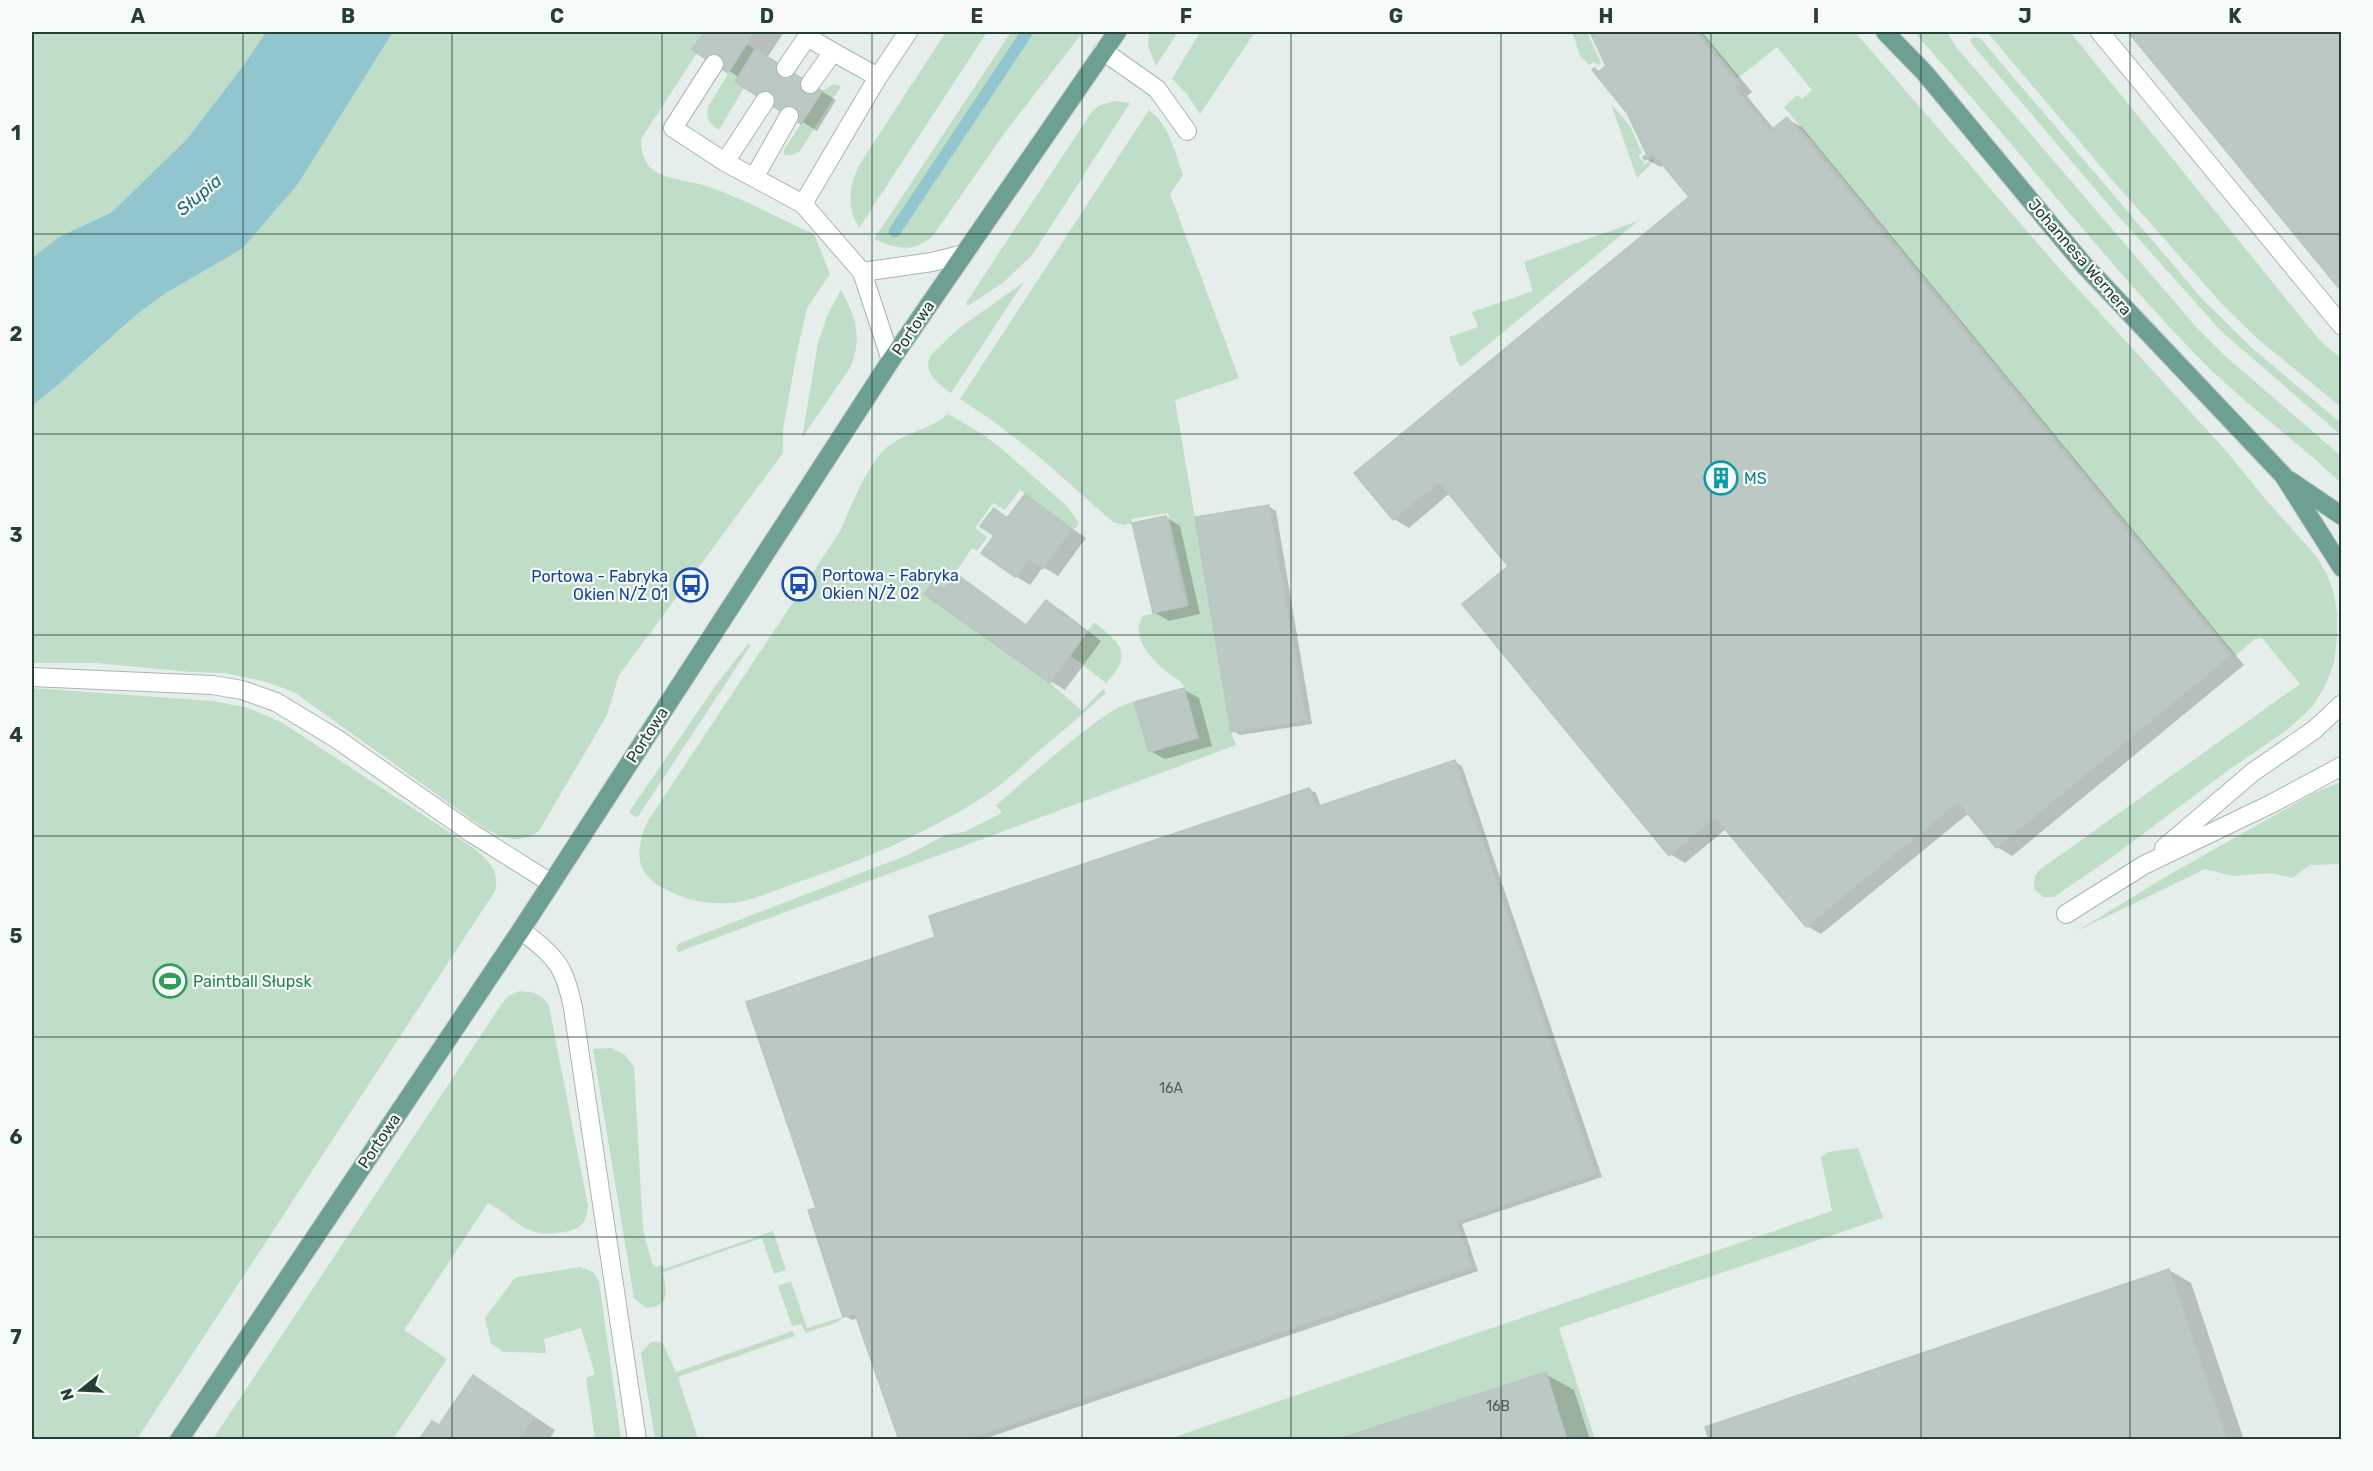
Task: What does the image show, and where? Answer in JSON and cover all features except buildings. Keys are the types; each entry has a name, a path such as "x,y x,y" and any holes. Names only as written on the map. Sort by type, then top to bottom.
{"main road":[{"name":"Portowa","path":"179,1440 521,930 891,360 1117,32"},
{"name":"Johannesa Wernera","path":"1885,32 1924,72 2085,266 2283,476 2342,568"},
{"name":"Johannesa Wernera","path":"2283,476 2342,516"}],"street":[{"path":"803,204 878,77 908,32"},
{"path":"2100,32 2342,326"},
{"path":"786,68 807,37 878,77"},
{"path":"1103,51 1157,89 1187,131"},
{"path":"810,84 833,52"},
{"path":"714,64 673,128 725,162 755,176 803,204 862,272 891,360"},
{"path":"725,162 765,101"},
{"path":"755,176 789,116"},
{"path":"862,272 932,262 964,254"},
{"path":"32,677 212,685 242,690 276,702 337,740 473,834 550,883"},
{"path":"2144,865 2253,772 2314,730 2342,704"},
{"path":"2066,914 2144,865 2271,804 2342,766"},
{"path":"521,930 551,954 559,964 570,992 637,1440"}],"green space":[{"path":"32,32 266,32 187,139 112,212 59,237 32,258"},
{"path":"393,32 704,32 692,50 697,53 641,139 646,163 665,176 722,192 814,234 830,274 807,308 783,429 783,453 619,675 607,715 539,831 526,838 505,838 485,829 294,692 263,681 224,673 97,663 32,663 32,406 137,314 166,293 242,249 298,184"},
{"path":"946,32 987,32 859,228 851,203 852,187 857,170"},
{"path":"1011,32 1083,32 1006,131 932,237 917,245 904,248 874,239"},
{"path":"1149,32 1178,32 1156,66 1148,46"},
{"path":"1200,32 1255,32 1200,114 1187,94 1172,79"},
{"path":"1572,32 1587,32 1601,63 1598,65 1594,62 1589,65 1580,55"},
{"path":"1700,32 1855,32 2058,267 2228,453 2316,556 2327,574 2334,594 2337,613 2337,640 2334,663 2324,688 2312,707 2287,730 2054,897 2043,897 2034,889 2035,876 2038,871 2300,684 2262,638 2255,639 2235,656 1784,107 1797,95 1802,99 1812,90 1777,47 1738,78"},
{"path":"1914,32 1947,32 1957,48 2197,328 2224,355 2341,456 2341,483 2230,388 2158,315"},
{"path":"1987,32 2070,32 2321,342 2341,358 2341,407 2259,340 2222,304 2113,181"},
{"path":"1973,37 1980,38 2204,301 2252,348 2341,423 2341,435 2221,331 2112,209 1972,44 1970,40"},
{"path":"746,44 755,49 735,82 744,88 719,130 709,120 708,107"},
{"path":"834,84 841,86 800,151 792,155 784,155 784,150 822,91"},
{"path":"1115,101 1130,103 1033,254 1004,282 968,306 966,303 1091,113 1098,106"},
{"path":"1611,104 1630,126 1642,153 1638,156 1645,164 1652,158 1654,161 1637,178"},
{"path":"1149,110 1162,123 1174,148 1183,175 1170,194 1239,378 1175,400 1231,732 1236,745 678,952 676,948 680,943 910,854 945,835 964,832 1002,813 996,805 1086,730 1122,706 1134,702 1149,751 1198,738 1183,685 1149,654 1140,639 1139,632 1139,624 1143,616 1189,605 1168,513 1131,519 1132,523 1123,525 1113,522 1037,455 960,399"},
{"path":"1638,221 1461,367 1459,365 1449,337 1478,327 1472,312 1533,291 1524,262"},
{"path":"1024,282 951,393 937,382 930,372 928,361 931,355 958,329"},
{"path":"841,290 851,309 856,328 854,357 850,368 802,438 818,343 827,316"},
{"path":"948,414 984,435 1003,450 1067,506 1079,523 1076,528 1072,529 1020,490 1005,510 993,503 975,528 987,537 977,551 972,548 944,589 934,581 925,593 1050,683 1082,711 1103,689 1106,693 988,794 941,822 892,846 744,901 701,902 659,886 645,873 641,865 641,840 647,822 841,530 861,484 875,461 890,445"},
{"path":"1094,622 1117,643 1121,650 1120,664 1106,683 1070,655"},
{"path":"748,644 751,645 637,818 629,812 716,685"},
{"path":"32,688 213,701 248,708 281,722 475,849 489,862 496,878 495,891 137,1439 32,1439"},
{"path":"2341,782 2341,864 2310,865 2292,878 2272,873 2233,876 2205,869 2077,931 2167,876 2314,793"},
{"path":"520,991 537,994 549,1006 588,1206 584,1222 578,1228 570,1231 543,1233 525,1228 488,1203 404,1330 447,1359 393,1439 213,1439 501,1005 508,996"},
{"path":"611,1048 625,1055 634,1067 643,1230 652,1263 656,1267 662,1265 664,1269 773,1231 786,1270 774,1274 762,1238 663,1272 666,1291 664,1301 654,1307 646,1308 634,1298 593,1049"},
{"path":"1858,1148 1883,1218 1559,1328 1595,1439 1567,1439 1545,1372 1334,1439 1166,1440 1832,1211 1821,1157 1828,1152"},
{"path":"580,1267 593,1272 599,1282 621,1439 595,1439 586,1378 595,1374 581,1328 544,1339 546,1353 504,1352 491,1343 485,1318 514,1279"},
{"path":"791,1281 807,1328 843,1317 838,1322 806,1333 801,1324 792,1326 778,1286"},
{"path":"793,1331 795,1336 678,1377 698,1439 655,1439 641,1353 651,1342 662,1342 676,1372"}],"water":[{"name":"Słupia","path":"266,32 393,32 298,184 242,249 166,293 137,314 32,406 32,258 59,237 112,212 187,139"}],"waterway":[{"path":"895,231 1027,32"}],"place":[{"name":"MS","path":"1721,478"},
{"name":"Portowa - Fabryka Okien N/Ż 02","path":"799,584"},
{"name":"Portowa - Fabryka Okien N/Ż 01","path":"691,585"},
{"name":"Paintball Słupsk","path":"170,981"}]}
